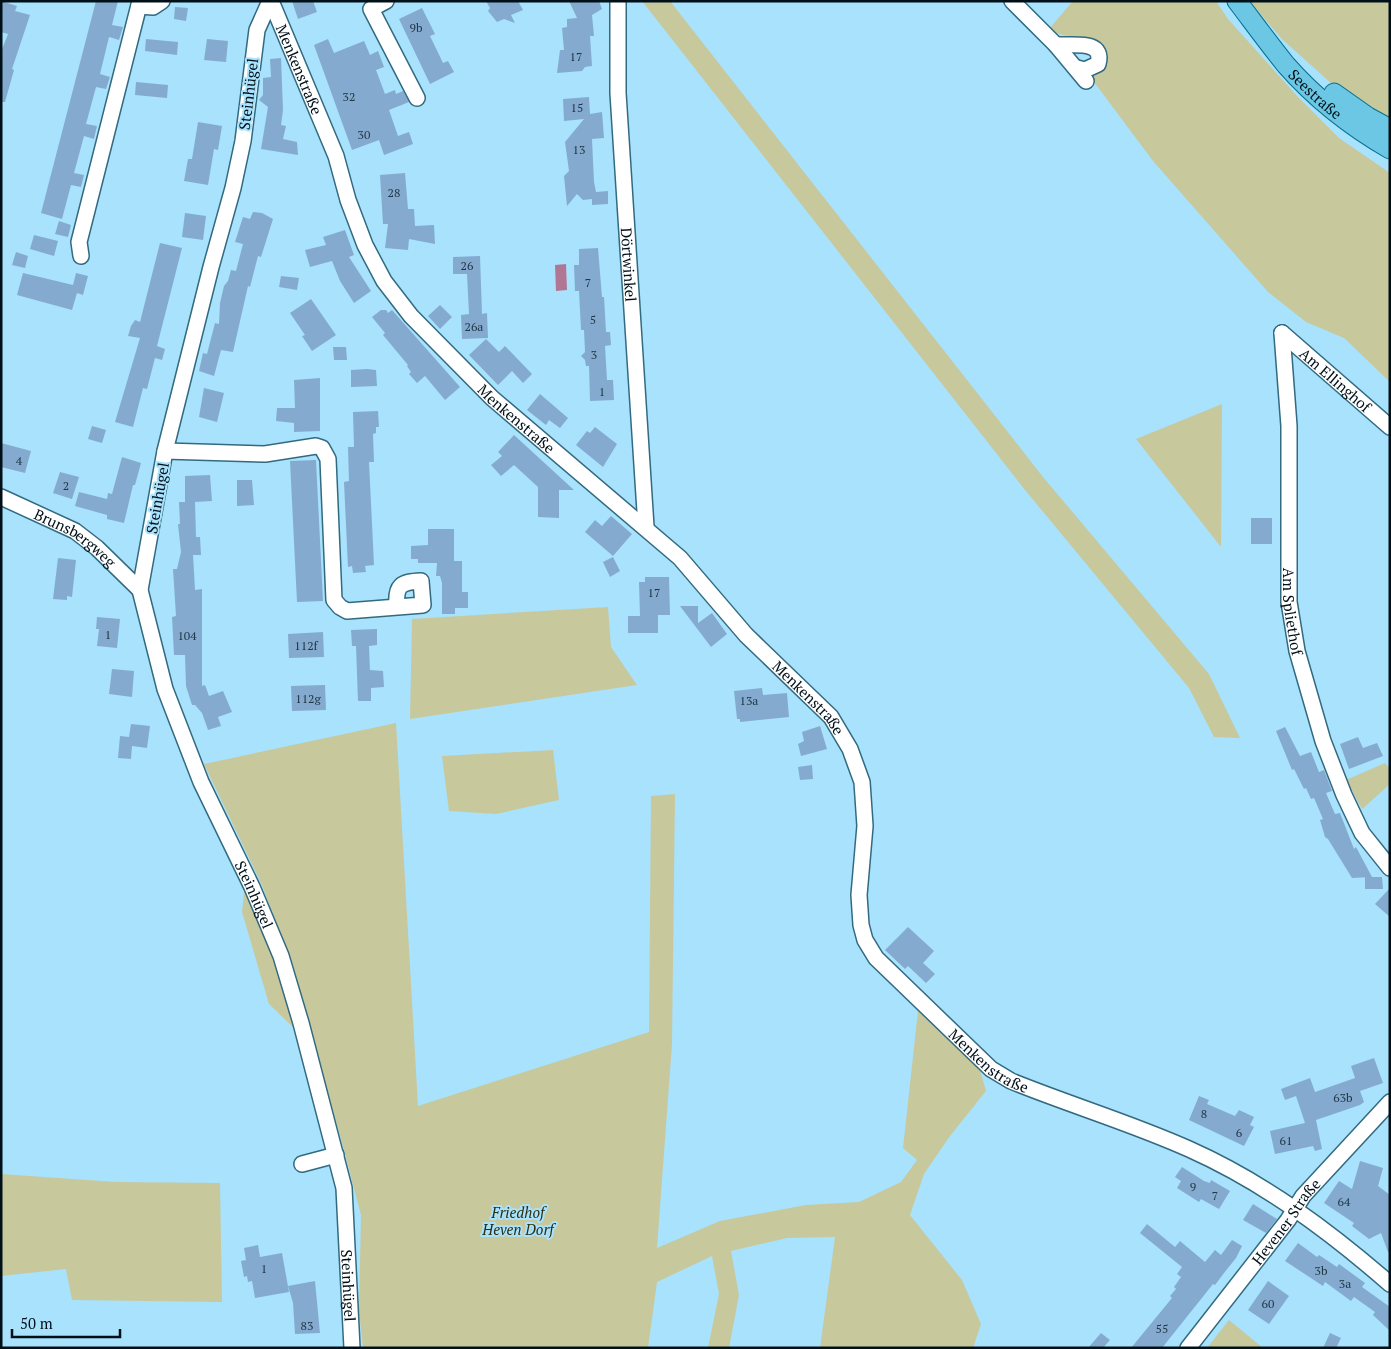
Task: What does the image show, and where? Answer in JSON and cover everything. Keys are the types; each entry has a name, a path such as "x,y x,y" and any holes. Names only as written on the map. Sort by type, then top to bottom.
{"main road":[{"name":"Seestraße","path":"1237,1 1286,65 1313,91 1365,134 1390,149"},
{"name":"Seestraße","path":"1256,25 1344,101 1390,129"}],"street":[{"path":"80,256 79,242 139,4 153,7 162,1"},
{"name":"Steinhügel","path":"271,1 257,30 243,141 233,188 165,451 140,590 165,689 172,708 201,782 252,887 281,956 301,1023 344,1188 352,1348"},
{"name":"Menkenstraße","path":"271,1 336,156 348,200 365,245 384,281 411,316 492,398 646,527 686,563 746,635 831,717 850,749 862,782 865,805 859,895 861,925 865,940 876,958 978,1058 1011,1081 1189,1149 1225,1166 1295,1208 1351,1250 1390,1284"},
{"path":"386,1 371,9 417,98"},
{"name":"Dörtwinkel","path":"618,1 619,103 646,527"},
{"path":"1012,1 1056,45 1086,81"},
{"path":"1056,45 1088,45 1098,51 1100,57 1098,64 1085,70 1077,68"},
{"name":"Am Ellinghof","path":"1282,333 1390,427"},
{"name":"Am Spliethof","path":"1282,333 1289,426 1289,602 1297,651 1323,740 1344,795 1362,833 1390,868"},
{"name":"Steinhügel","path":"165,451 265,454 316,446 322,448 328,459 334,600 347,611 397,607"},
{"name":"Brunsbergweg","path":"1,498 75,531 97,548 140,590"},
{"name":"Hevener Straße","path":"1188,1348 1278,1234 1303,1196 1390,1102"},
{"path":"302,1164 336,1155"}],"green space":[{"path":"642,1 670,1 1043,477 1209,674 1240,738 1214,737 1189,688 1025,490"},
{"path":"1073,1 1216,1 1228,19 1298,97 1339,138 1390,173 1390,382 1344,338 1306,322 1268,292 1153,161 1091,78 1101,71 1105,65 1107,54 1105,48 1096,40 1063,35 1049,29"},
{"path":"1249,1 1390,1 1390,119 1343,94 1282,39"},
{"path":"1222,404 1221,547 1136,439"},
{"path":"608,607 611,647 637,685 410,719 412,619"},
{"name":"Friedhof Heven Dorf","path":"396,723 418,1106 649,1032 651,796 675,794 672,1044 657,1248 720,1221 806,1205 859,1202 901,1182 917,1160 903,1148 918,1011 978,1063 986,1091 950,1136 924,1174 910,1215 962,1280 981,1324 973,1348 820,1348 835,1237 787,1238 731,1251 739,1295 729,1348 708,1348 719,1294 712,1256 657,1282 648,1348 363,1348 359,1311 361,1215 341,1139 288,954 262,885 204,764"},
{"path":"553,750 559,800 496,814 449,811 442,756"},
{"path":"1385,763 1390,769 1390,784 1362,809 1346,780"},
{"path":"245,885 275,963 297,1031 269,1004 242,912"},
{"path":"1,1174 116,1182 220,1183 222,1302 72,1300 66,1269 1,1276"},
{"path":"1229,1320 1263,1348 1207,1348"}],"shaded area":[{"path":"566,264 567,290 556,291 555,265"}],"building":[{"path":"1,1 17,6 15,11 30,15 12,69 14,70 5,102 1,102 1,52 8,34 1,32"},
{"path":"96,1 118,1 112,25 123,27 119,40 109,37 100,74 110,77 106,89 96,87 86,124 97,126 94,139 84,136 74,173 84,175 81,187 71,185 62,219 41,213"},
{"path":"292,1 313,1 317,12 298,19"},
{"path":"486,1 518,1 523,10 511,15 515,23 504,19 497,22 488,11 490,8"},
{"path":"569,1 599,1 602,9 592,15 594,36 590,36 592,66 585,67 582,71 557,73 560,50 564,50 562,28 567,27 567,19 577,18"},
{"path":"175,7 188,8 186,21 174,19"},
{"path":"422,8 435,34 430,36 443,63 448,61 454,72 430,84 399,19"},
{"path":"146,39 178,42 177,55 145,51"},
{"path":"207,39 228,41 226,62 204,60"},
{"path":"328,39 334,53 364,41 370,55 378,51 384,67 376,70 385,94 395,90 396,94 403,91 409,102 389,110 398,136 409,132 413,144 384,155 379,140 352,150 314,45"},
{"path":"281,58 283,110 281,125 286,126 283,139 297,142 298,155 261,149 268,107 259,100 263,95 263,78 271,77 270,59"},
{"path":"136,82 168,85 167,98 135,95"},
{"path":"589,97 590,114 602,112 604,138 592,139 594,182 596,192 608,191 608,204 592,205 592,199 583,200 577,194 567,206 564,176 569,171 565,142 584,119 564,121 563,99"},
{"path":"198,122 222,126 218,150 214,149 208,185 184,181 188,159 192,159"},
{"path":"405,173 408,209 414,209 415,226 434,225 435,244 409,239 408,250 385,248 388,224 383,224 380,175"},
{"path":"253,212 262,213 273,219 261,257 258,256 250,287 248,286 233,352 221,350 214,376 199,371 203,353 207,354 215,323 219,324 220,303 224,286 228,281 231,270 236,271 243,244 235,242 243,217 250,219"},
{"path":"185,213 206,216 203,240 182,237"},
{"path":"59,221 71,225 68,237 55,234"},
{"path":"345,230 354,255 349,257 371,291 354,303 340,281 332,261 310,267 305,250 326,245 323,237"},
{"path":"34,235 58,241 54,256 30,249"},
{"path":"160,243 182,248 157,346 165,349 162,360 155,358 147,389 143,388 133,427 115,422 140,338 128,336 135,320 140,322"},
{"path":"598,248 606,332 610,332 611,345 605,346 607,380 613,380 614,400 590,401 589,366 586,366 585,360 581,356 585,352 584,330 581,330 579,291 575,291 574,265 579,265 579,249"},
{"path":"16,252 28,256 25,268 12,265"},
{"path":"480,256 482,314 487,313 488,338 462,339 461,315 469,314 467,274 453,274 453,257"},
{"path":"23,273 73,285 76,273 88,276 83,295 77,293 72,310 17,295"},
{"path":"281,276 299,278 297,290 279,287"},
{"path":"311,299 336,335 312,351 302,336 305,335 290,313"},
{"path":"440,305 452,317 440,329 428,316"},
{"path":"381,310 386,310 388,313 392,310 460,387 445,400 425,376 417,383 409,374 411,372 408,365 383,335 385,333 372,317"},
{"path":"486,339 499,352 505,346 532,374 523,383 512,371 498,385 469,355"},
{"path":"333,347 346,347 347,360 334,360"},
{"path":"351,370 376,370 377,386 351,387"},
{"path":"320,378 320,431 294,432 294,423 276,421 277,408 295,408 294,380"},
{"path":"204,388 224,393 217,422 199,417"},
{"path":"540,394 568,418 560,428 549,420 546,425 527,410"},
{"path":"378,411 379,427 376,427 376,433 373,434 374,462 369,462 374,565 365,566 366,572 353,573 352,566 348,567 344,482 349,481 348,447 354,447 353,412"},
{"path":"92,426 106,430 102,443 88,439"},
{"path":"595,427 617,444 603,467 576,445 587,431 590,433"},
{"path":"514,435 574,490 559,490 559,518 538,517 538,487 514,465 501,476 491,465 502,456 498,452"},
{"path":"1,443 31,451 25,473 1,467"},
{"path":"122,457 141,463 135,485 133,485 124,523 107,519 107,515 75,506 79,492 107,499 108,493 112,494"},
{"path":"316,460 323,601 297,602 290,461"},
{"path":"60,472 79,477 72,499 53,493"},
{"path":"210,475 212,501 195,502 196,537 200,537 201,555 193,555 195,590 202,589 202,686 205,685 209,696 223,691 232,712 218,717 221,726 208,730 202,713 195,705 192,705 186,686 185,655 174,655 172,617 176,616 173,569 177,569 181,552 178,524 180,524 179,502 185,502 185,476"},
{"path":"237,480 252,480 254,505 237,506"},
{"path":"611,516 632,534 613,556 585,532 595,520 602,526"},
{"path":"1251,518 1272,518 1272,544 1251,544"},
{"path":"428,529 454,529 454,561 462,561 462,592 468,592 468,608 455,608 455,614 442,614 442,583 440,576 436,576 437,563 418,563 418,559 411,559 411,546 428,545"},
{"path":"613,557 620,571 610,577 603,562"},
{"path":"58,558 76,560 72,597 67,596 67,600 53,599"},
{"path":"645,577 669,577 670,615 658,615 658,633 628,633 628,616 640,616 639,582 645,582"},
{"path":"680,606 698,606 698,623 712,613 727,634 711,647"},
{"path":"97,617 120,619 117,648 97,646 99,629 96,629"},
{"path":"377,629 377,645 369,646 370,670 383,671 384,687 371,688 371,701 358,701 356,646 352,646 351,630"},
{"path":"323,632 324,657 289,658 288,634"},
{"path":"112,669 134,671 132,697 109,694"},
{"path":"325,685 326,710 292,711 291,686"},
{"path":"762,688 763,695 787,693 789,717 740,722 740,719 737,719 734,691"},
{"path":"131,724 150,726 147,748 132,746 131,759 118,758 120,736 129,737"},
{"path":"820,726 827,749 801,756 798,744 804,741 802,732"},
{"path":"1285,727 1300,756 1311,752 1319,772 1324,770 1332,791 1326,793 1335,814 1340,813 1354,849 1356,847 1372,877 1352,878 1325,837 1320,820 1323,819 1314,798 1311,799 1294,769 1292,770 1276,731"},
{"path":"1358,737 1363,748 1377,743 1383,756 1349,769 1340,744"},
{"path":"812,765 813,779 800,780 798,767"},
{"path":"1365,877 1382,877 1383,889 1365,889"},
{"path":"1390,888 1390,917 1375,904"},
{"path":"908,927 934,951 923,963 935,974 926,983 908,966 905,969 885,950"},
{"path":"1374,1058 1383,1083 1360,1091 1364,1102 1360,1105 1316,1120 1322,1149 1315,1151 1313,1146 1275,1154 1270,1131 1305,1123 1296,1096 1285,1100 1281,1089 1310,1078 1315,1092 1355,1078 1351,1066"},
{"path":"1199,1096 1209,1100 1207,1104 1235,1116 1239,1110 1254,1117 1250,1125 1254,1127 1244,1146 1189,1120"},
{"path":"1360,1161 1383,1168 1378,1186 1390,1195 1390,1252 1388,1252 1381,1233 1369,1239 1352,1226 1354,1223 1324,1203 1339,1181 1352,1189"},
{"path":"1182,1167 1204,1181 1210,1183 1211,1180 1230,1191 1219,1209 1201,1199 1199,1202 1177,1188 1181,1181 1175,1177"},
{"path":"1253,1204 1277,1219 1266,1233 1243,1220"},
{"path":"1147,1224 1175,1247 1180,1241 1205,1262 1215,1250 1221,1255 1232,1240 1242,1246 1236,1258 1215,1285 1213,1284 1162,1348 1131,1348 1172,1298 1170,1296 1176,1289 1174,1287 1181,1277 1177,1274 1182,1267 1140,1233"},
{"path":"1298,1243 1317,1257 1319,1255 1337,1267 1339,1264 1365,1283 1362,1287 1390,1307 1390,1331 1373,1315 1375,1312 1354,1297 1351,1301 1325,1282 1323,1286 1285,1261"},
{"path":"258,1245 260,1257 282,1253 289,1292 255,1298 252,1281 248,1282 247,1276 244,1277 241,1261 246,1260 244,1248"},
{"path":"315,1281 320,1333 295,1334 293,1303 288,1286"},
{"path":"1268,1281 1289,1296 1269,1324 1248,1310"},
{"path":"1101,1333 1110,1340 1103,1348 1088,1348"},
{"path":"1330,1333 1341,1338 1336,1348 1323,1348"}]}
